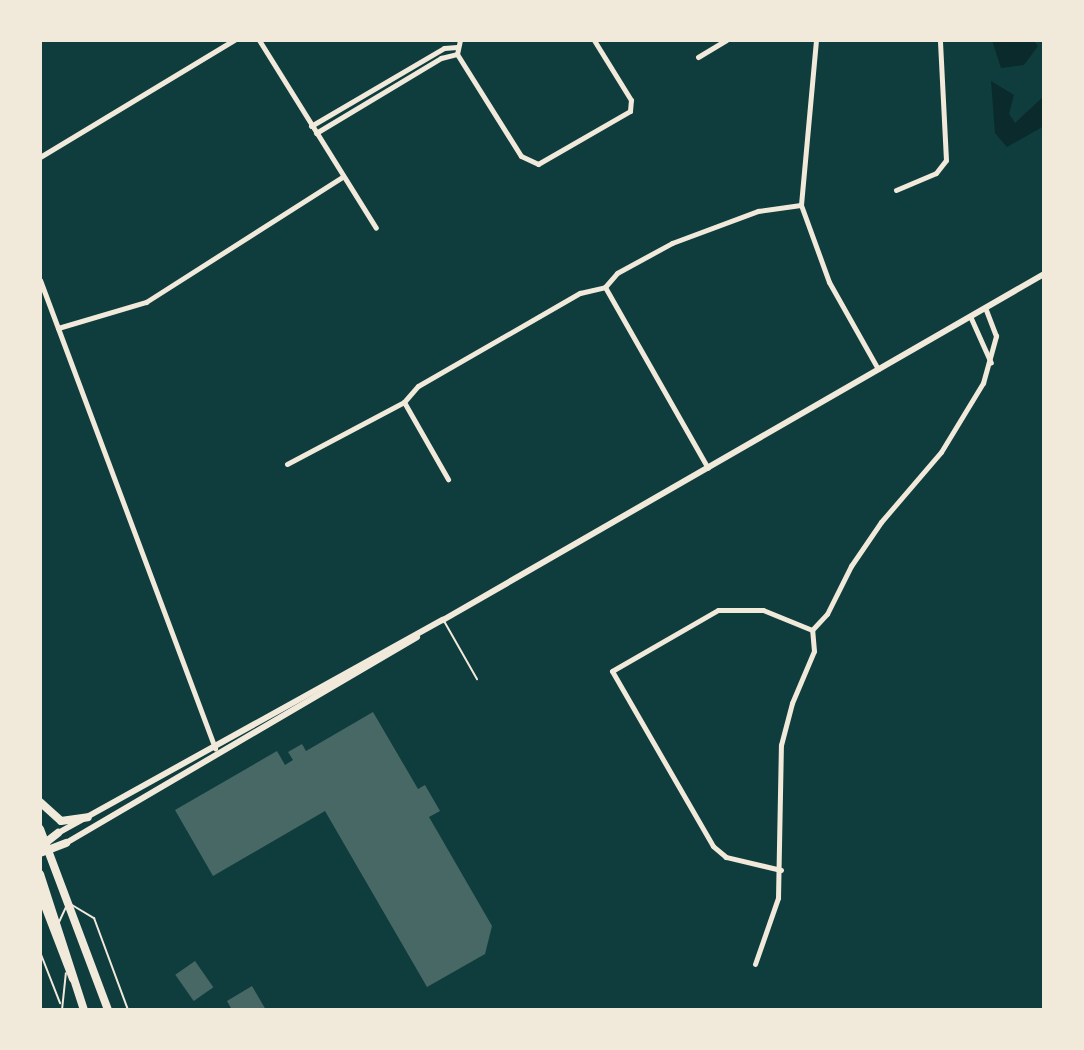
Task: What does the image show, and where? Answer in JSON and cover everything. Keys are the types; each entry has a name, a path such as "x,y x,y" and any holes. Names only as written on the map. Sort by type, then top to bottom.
{"highway":[{"path":"40,802 61,821 88,817"},
{"path":"40,829 43,848 71,905 108,1010"},
{"path":"43,848 58,833"},
{"path":"43,848 66,843"},
{"path":"40,874 59,923 84,1010"},
{"path":"40,893 84,1010"}],"street":[{"path":"40,157 234,40"},
{"path":"259,40 376,228"},
{"path":"458,47 521,156 538,164 623,120 632,107 594,40"},
{"path":"698,57 726,40"},
{"path":"816,40 801,205 829,282 878,369"},
{"path":"896,190 936,173 946,160 940,40"},
{"path":"311,126 444,48 458,47"},
{"path":"316,133 458,47"},
{"path":"58,328 146,302 342,177"},
{"path":"287,464 404,402 418,386 580,293 605,287 617,273 672,243 758,211 801,205"},
{"path":"58,833 443,620 1044,274"},
{"path":"40,280 218,756"},
{"path":"605,287 708,468"},
{"path":"755,964 778,898 781,870 781,745 792,703 814,651 812,630 827,614 851,566 881,522 941,452 992,364 996,336 985,308"},
{"path":"970,316 992,364"},
{"path":"404,402 448,479"},
{"path":"781,870 726,857 713,846 612,671 718,610 763,610 812,630"},
{"path":"66,843 218,756 443,620"}],"lane":[{"path":"443,620 477,679"},
{"path":"59,923 71,905 94,918 128,1010"},
{"path":"40,952 62,1010"},
{"path":"60,1003 68,967"}],"water":[{"path":"992,40 1033,40 1038,46 1024,65 1001,68"},
{"path":"991,81 1014,95 1009,114 1015,123 1044,96 1044,126 1007,147 995,133"}],"building":[{"path":"373,712 418,789 425,785 440,811 429,817 492,926 485,954 427,987 325,811 213,876 175,810 277,751 285,765 293,760 288,752 302,744 306,751"},
{"path":"195,961 213,987 194,1001 175,975"},
{"path":"252,986 266,1010 232,1010 227,1001"}]}
